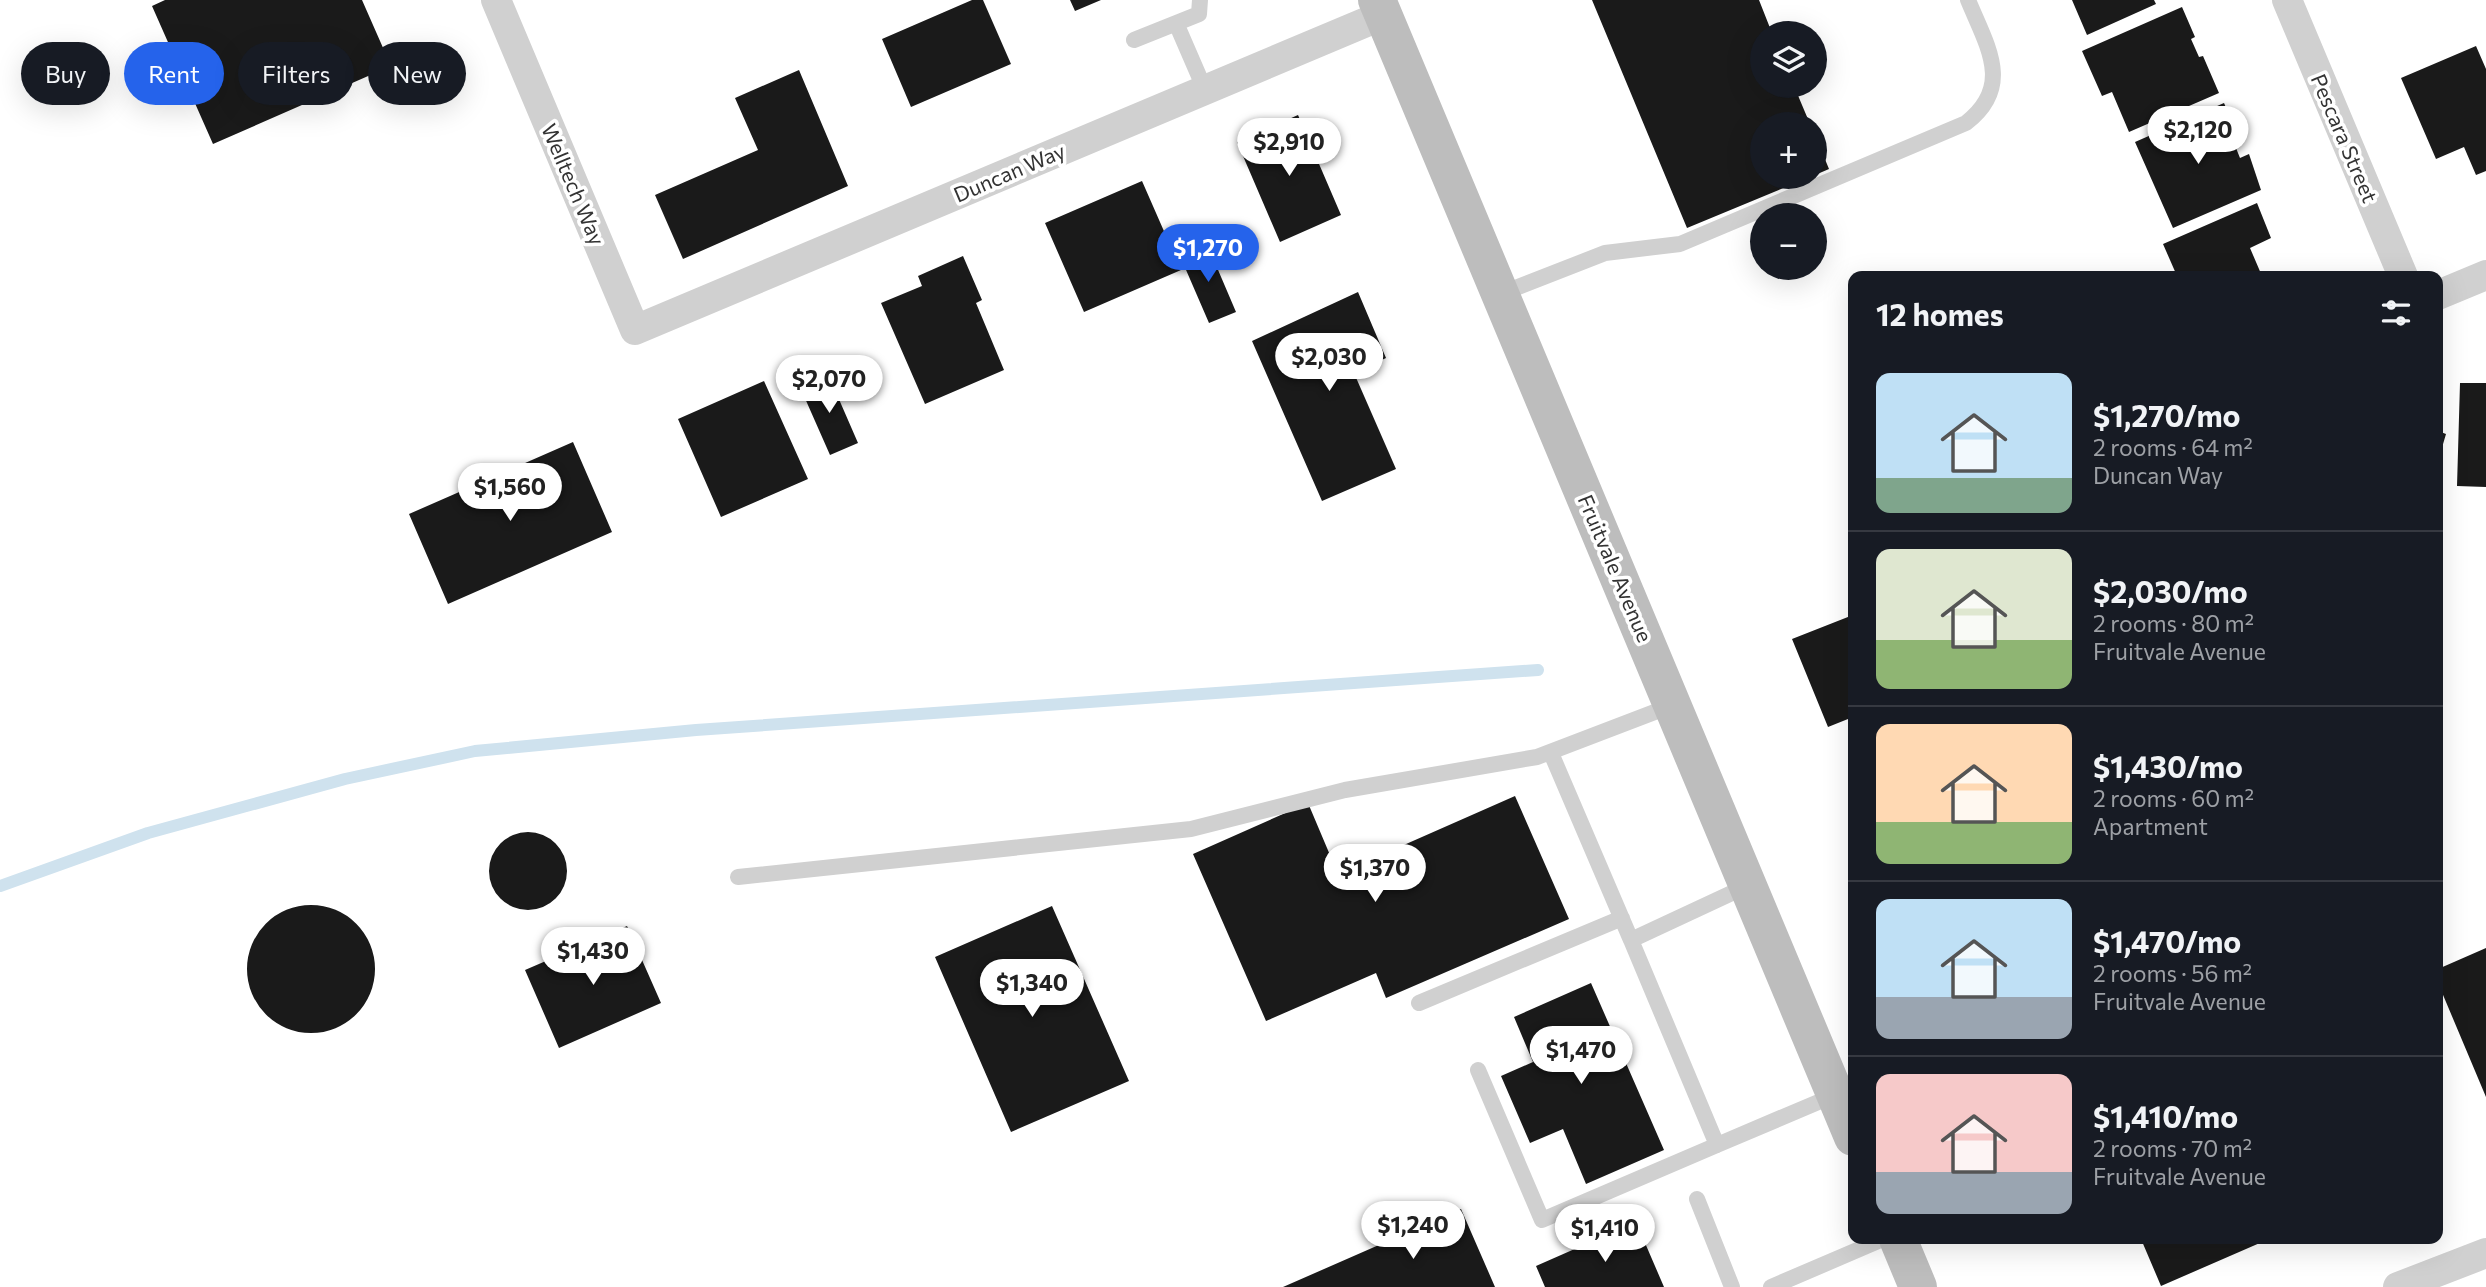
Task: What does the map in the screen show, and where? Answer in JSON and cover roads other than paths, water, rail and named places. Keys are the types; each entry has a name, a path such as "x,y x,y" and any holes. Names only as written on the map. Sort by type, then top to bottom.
{"main road":[{"name":"Fruitvale Avenue","path":"1380,7 1848,1126"},
{"path":"1900,1244 1918,1287"}],"street":[{"name":"Welltech Way","path":"496,0 635,330"},
{"name":"Pescara Street","path":"2287,0 2401,271"},
{"name":"Duncan Way","path":"635,330 1205,90 1380,7"},
{"path":"2443,293 2486,275"},
{"path":"2398,1287 2486,1252"}],"lane":[{"path":"1134,40 1199,14 1200,0"},
{"path":"1500,294 1578,261 1605,253 1680,244 1966,123 1982,111 1995,77 1992,58 1968,0"},
{"path":"1176,23 1205,90"},
{"path":"738,877 1191,829 1345,790 1551,753 1673,705"},
{"path":"1551,753 1717,1145"},
{"path":"1631,940 1749,885"},
{"path":"1419,1003 1622,918"},
{"path":"1478,1070 1542,1220 1835,1096"},
{"path":"1697,1199 1732,1287"},
{"path":"1771,1287 1871,1244"}],"waterway":[{"path":"0,886 148,833 345,779 475,751 696,730 1538,670"}]}
